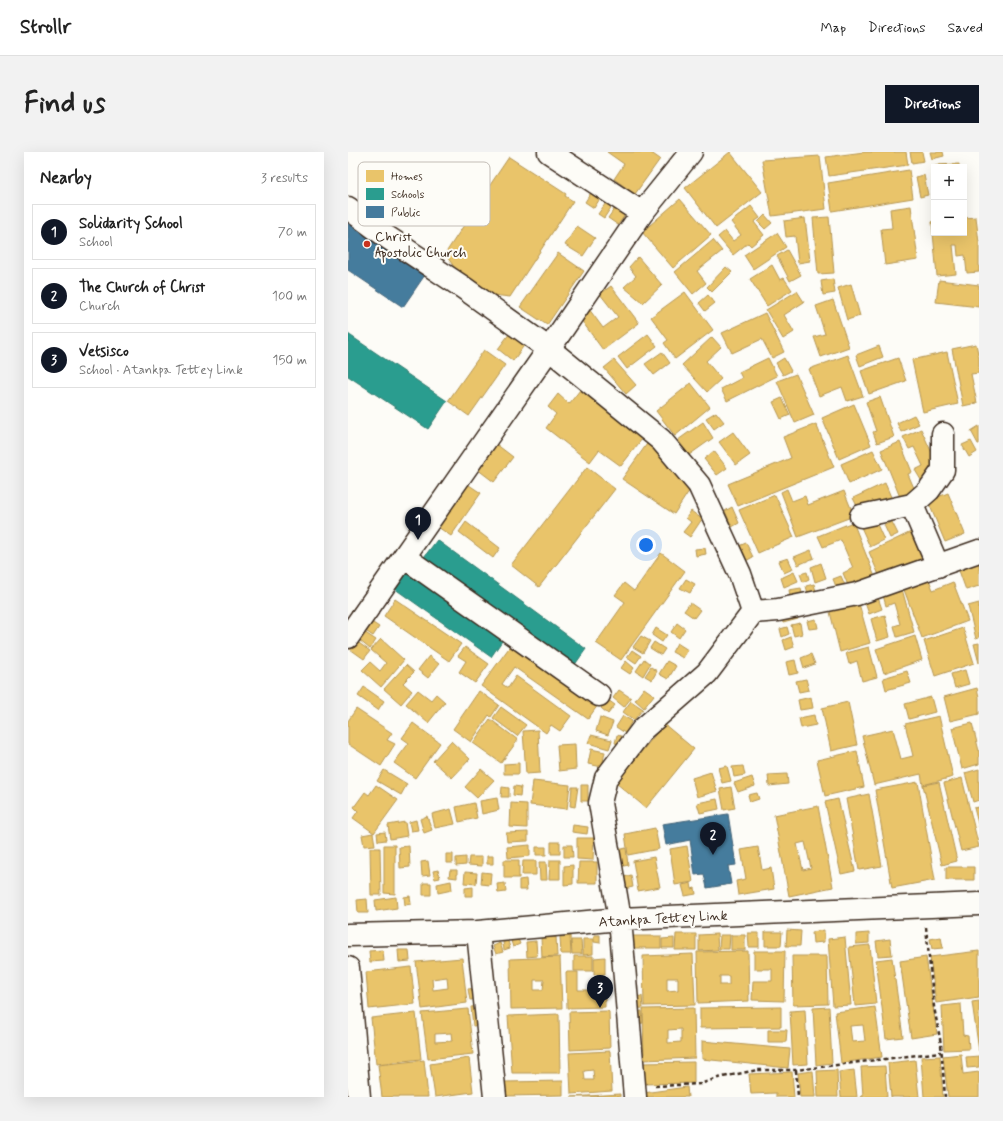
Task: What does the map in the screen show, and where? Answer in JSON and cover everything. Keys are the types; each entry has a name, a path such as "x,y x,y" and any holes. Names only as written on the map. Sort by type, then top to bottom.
{"street":[{"path":"549,152 642,213"},
{"path":"348,637 642,213 691,152"},
{"path":"348,208 358,216"},
{"path":"371,226 387,238 464,288 549,349 655,434 699,485 740,574 753,612"},
{"path":"861,516 912,505 929,490 943,470 943,434"},
{"path":"912,505 938,566"},
{"path":"634,1092 620,919 600,803 606,778 643,729 707,674 753,612 778,610 858,594 979,551"},
{"path":"404,557 599,695"},
{"name":"Atankpa Tettey Link","path":"348,935 478,932 620,919 979,904"},
{"path":"478,932 495,1097"},
{"path":"348,968 359,1097"}],"path":[{"path":"926,906 926,932 934,1007 942,1052 945,1097"},
{"path":"634,1092 700,1084 718,1078 757,1070 796,1070 942,1052"},
{"path":"796,1070 798,1097"}],"building: Homes":[{"path":"607,152 650,152 660,159 635,194 614,179 624,164"},
{"path":"730,152 762,192 716,228 685,188"},
{"path":"864,152 906,152 908,165 829,176 826,157"},
{"path":"910,152 922,152 924,161 912,163"},
{"path":"930,152 943,152 944,156 932,159"},
{"path":"820,156 826,209 772,216 762,160"},
{"path":"509,157 566,194 565,196 573,201 510,297 493,295 457,271 445,254 463,226 490,226 490,185"},
{"path":"909,170 913,198 832,211 828,183"},
{"path":"924,175 928,195 920,197 916,177"},
{"path":"592,191 601,197 594,208 585,202"},
{"path":"680,199 711,235 673,268 642,232"},
{"path":"608,200 614,203 604,218 598,214"},
{"path":"617,205 627,212 618,225 608,218"},
{"path":"751,206 760,218 754,222 764,235 751,246 748,243 733,255 718,237 725,231 733,241 741,235 731,222"},
{"path":"911,206 918,260 885,265 881,229 892,228 890,209"},
{"path":"765,215 772,223 765,229 758,222"},
{"path":"829,217 834,273 818,274 813,218"},
{"path":"976,217 979,243 979,272 967,273 965,255 958,256 957,245 953,245 956,274 937,276 933,236 967,236 967,218"},
{"path":"805,218 810,261 798,263 795,236 786,237 784,221"},
{"path":"577,226 595,238 583,256 565,245"},
{"path":"777,233 786,247 753,269 744,255"},
{"path":"713,240 722,251 697,271 706,283 693,294 675,272"},
{"path":"787,250 801,275 790,281 777,256"},
{"path":"558,253 584,271 547,325 520,307"},
{"path":"638,257 662,285 643,303 624,287 636,276 629,267"},
{"path":"772,265 780,280 784,278 792,290 767,306 750,279"},
{"path":"726,267 732,272 712,292 707,287"},
{"path":"833,279 835,293 823,295 821,281"},
{"path":"939,280 979,285 979,307 936,302"},
{"path":"851,284 860,316 847,320 838,288"},
{"path":"611,286 639,323 603,350 576,313 586,305 603,328 618,317 600,294"},
{"path":"797,291 804,302 784,315 794,332 783,339 766,310"},
{"path":"685,292 713,330 675,359 664,343 668,340 651,317"},
{"path":"708,295 715,303 705,311 699,303"},
{"path":"833,300 849,347 821,357 814,337 825,334 816,306"},
{"path":"765,313 784,352 772,358 762,339 732,353 722,333"},
{"path":"510,333 525,344 513,361 498,349"},
{"path":"648,334 657,346 627,369 618,357"},
{"path":"712,337 721,347 706,361 721,379 707,392 682,365"},
{"path":"976,344 979,358 979,373 971,374 977,403 963,406 952,349"},
{"path":"879,346 883,357 860,366 856,355"},
{"path":"484,350 505,365 469,416 448,401"},
{"path":"662,352 670,363 654,375 645,364"},
{"path":"947,352 958,404 923,412 912,360"},
{"path":"848,355 863,396 847,401 842,387 819,396 809,369"},
{"path":"768,358 777,376 727,401 721,389 742,378 739,372"},
{"path":"784,358 791,371 783,375 776,363"},
{"path":"898,358 906,381 869,394 861,371"},
{"path":"614,360 636,385 626,394 604,368"},
{"path":"796,374 814,415 795,423 777,381"},
{"path":"691,383 710,407 675,436 656,411"},
{"path":"580,390 642,439 621,466 599,450 590,462 546,428 556,414 548,407 558,394 569,404"},
{"path":"880,397 894,437 877,443 873,432 876,431 866,402"},
{"path":"782,398 790,415 781,419 773,402"},
{"path":"854,404 871,445 839,459 822,418"},
{"path":"716,412 724,422 714,429 706,418"},
{"path":"914,415 919,424 901,432 897,423"},
{"path":"703,422 713,438 689,455 678,440"},
{"path":"816,424 834,467 738,506 728,484 791,458 783,437"},
{"path":"979,426 979,444 978,444 971,431"},
{"path":"921,429 940,471 921,480 915,470 923,466 914,447 909,449 903,437"},
{"path":"733,432 750,455 736,465 719,442"},
{"path":"649,441 673,458 667,467 693,485 674,514 622,479"},
{"path":"971,441 977,452 969,457 962,445"},
{"path":"900,442 912,472 908,474 917,495 902,502 881,450"},
{"path":"496,444 513,457 494,482 477,469"},
{"path":"873,450 882,469 849,484 841,464"},
{"path":"714,451 727,468 717,475 704,459"},
{"path":"587,467 615,489 539,587 511,565"},
{"path":"466,483 481,493 451,536 435,525"},
{"path":"885,483 891,497 860,512 853,498"},
{"path":"787,489 792,501 805,496 808,505 844,491 854,516 798,537 781,492"},
{"path":"948,493 965,534 945,542 928,501"},
{"path":"775,495 794,537 758,553 739,510"},
{"path":"732,507 739,523 732,527 725,511"},
{"path":"691,511 702,519 690,537 683,532 691,522 686,518"},
{"path":"875,520 884,540 870,547 861,527"},
{"path":"466,522 500,548 493,558 459,532"},
{"path":"853,522 877,582 851,593 843,573 853,568 841,540 823,547 818,536"},
{"path":"892,522 898,534 890,538 884,525"},
{"path":"911,532 925,563 895,577 891,569 879,575 869,552"},
{"path":"746,543 753,557 742,563 734,548"},
{"path":"705,548 706,554 696,556 695,549"},
{"path":"811,550 814,558 798,565 794,557"},
{"path":"661,553 685,571 621,660 596,643 625,602 615,595 624,583 634,591"},
{"path":"979,557 979,586 966,590 957,565"},
{"path":"788,558 793,569 784,573 779,561"},
{"path":"821,563 826,578 815,582 811,567"},
{"path":"794,572 798,581 784,587 781,578"},
{"path":"807,572 809,579 803,582 800,574"},
{"path":"841,576 847,590 839,594 833,579"},
{"path":"928,577 933,590 953,582 968,621 922,638 903,587"},
{"path":"686,579 695,584 690,593 680,588"},
{"path":"900,582 914,632 897,637 894,626 900,624 894,603 886,606 881,588"},
{"path":"814,584 818,599 810,601 806,586"},
{"path":"801,588 803,599 791,602 789,590"},
{"path":"876,592 882,609 869,614 863,597"},
{"path":"395,599 461,644 449,661 384,616"},
{"path":"858,600 870,643 840,652 829,608"},
{"path":"690,603 700,610 694,618 684,611"},
{"path":"979,603 979,638 976,639 968,606"},
{"path":"796,609 798,619 783,623 781,613"},
{"path":"885,615 890,637 877,641 871,619"},
{"path":"367,619 379,627 373,636 361,628"},
{"path":"816,619 818,628 809,629 807,621"},
{"path":"677,623 685,629 679,638 671,632"},
{"path":"800,623 802,634 794,636 791,625"},
{"path":"787,627 789,634 782,637 780,629"},
{"path":"656,628 667,635 662,642 652,635"},
{"path":"963,628 974,663 935,676 924,641"},
{"path":"364,632 376,640 370,649 359,640"},
{"path":"641,636 650,641 643,653 633,647"},
{"path":"915,636 922,660 884,673 876,649"},
{"path":"791,637 794,647 786,650 783,640"},
{"path":"381,639 404,660 381,687 362,670 370,662 380,671 386,663 371,650"},
{"path":"356,641 370,651 364,659 350,649"},
{"path":"514,641 600,702 588,719 514,667 502,684 508,688 516,676 571,716 560,731 551,725 546,733 481,686"},
{"path":"654,642 665,649 661,655 650,648"},
{"path":"677,643 688,650 683,658 672,652"},
{"path":"979,643 979,663 974,644"},
{"path":"465,647 489,664 475,683 459,672 466,661 458,656"},
{"path":"869,647 877,677 862,681 857,661 849,664 846,653"},
{"path":"632,650 641,656 636,663 627,657"},
{"path":"811,654 815,664 804,668 801,658"},
{"path":"429,656 439,664 428,678 418,670"},
{"path":"644,659 650,664 643,676 636,671"},
{"path":"795,660 798,673 789,675 786,662"},
{"path":"626,661 634,668 630,674 621,668"},
{"path":"667,661 676,666 668,679 659,674"},
{"path":"406,665 414,672 403,683 412,691 401,704 384,689"},
{"path":"651,667 657,671 652,680 645,676"},
{"path":"965,670 969,684 955,688 951,674"},
{"path":"907,671 911,683 886,690 883,678"},
{"path":"806,679 809,690 799,692 796,681"},
{"path":"364,687 384,701 378,710 358,696"},
{"path":"644,688 654,695 644,708 635,700"},
{"path":"977,688 979,697 979,714 950,721 944,697"},
{"path":"418,690 431,700 436,694 445,702 428,723 406,704"},
{"path":"619,690 631,698 624,707 613,698"},
{"path":"479,691 499,705 491,717 489,715 471,742 453,729"},
{"path":"811,697 813,708 800,710 798,700"},
{"path":"931,697 935,712 909,719 905,704"},
{"path":"608,700 615,705 608,714 601,708"},
{"path":"631,701 643,709 634,720 623,712"},
{"path":"848,702 857,745 831,751 822,708"},
{"path":"501,707 526,725 517,736 493,718"},
{"path":"356,709 392,733 387,740 395,744 381,766 348,744 348,721"},
{"path":"814,715 816,725 801,728 799,718"},
{"path":"623,716 632,721 625,733 616,727"},
{"path":"939,716 953,777 923,785 921,774 874,785 862,736 893,729 901,759 913,756 905,724"},
{"path":"600,717 613,722 608,735 596,731"},
{"path":"490,719 518,740 501,763 473,743"},
{"path":"413,723 440,743 415,778 394,763 409,743 402,738"},
{"path":"972,723 979,751 979,764 962,769 952,728"},
{"path":"664,724 694,749 646,808 616,783"},
{"path":"538,730 540,773 526,774 523,731"},
{"path":"591,735 612,740 609,749 588,743"},
{"path":"617,735 628,738 626,746 615,743"},
{"path":"451,741 470,759 452,778 433,761"},
{"path":"575,744 576,769 559,771 557,745"},
{"path":"591,749 605,752 602,767 588,764"},
{"path":"857,751 864,787 825,796 817,760"},
{"path":"519,763 519,774 504,774 504,764"},
{"path":"727,766 731,781 722,783 718,768"},
{"path":"743,766 745,775 734,777 732,767"},
{"path":"481,769 494,780 477,798 465,787"},
{"path":"979,769 979,800 973,802 965,773"},
{"path":"384,770 407,784 401,795 377,781"},
{"path":"711,772 717,791 697,797 692,778"},
{"path":"787,774 788,784 769,786 768,775"},
{"path":"752,777 755,786 738,792 734,783"},
{"path":"962,778 979,847 961,851 944,783"},
{"path":"533,781 570,785 567,809 530,805"},
{"path":"918,782 935,880 892,888 875,790"},
{"path":"939,782 957,861 942,865 923,785"},
{"path":"376,785 398,800 374,833 353,818 358,811 354,807 365,792 369,795"},
{"path":"581,785 588,785 588,801 581,801"},
{"path":"514,786 521,787 520,796 513,795"},
{"path":"502,787 509,788 509,797 501,797"},
{"path":"572,787 578,787 575,807 570,806"},
{"path":"731,787 735,808 724,810 720,789"},
{"path":"757,793 759,799 750,802 748,795"},
{"path":"869,794 882,866 859,870 846,799"},
{"path":"497,798 499,810 482,814 480,801"},
{"path":"717,799 719,809 700,813 697,803"},
{"path":"838,799 855,871 841,874 825,802"},
{"path":"474,803 477,818 459,822 456,807"},
{"path":"511,803 527,804 527,828 510,827"},
{"path":"818,806 833,887 789,896 774,815","holes":["805,842 811,868 803,870 797,844"]},
{"path":"979,807 979,827 974,808"},
{"path":"451,809 455,824 435,828 432,814"},
{"path":"427,816 432,830 424,833 420,819"},
{"path":"416,820 418,830 411,831 409,822"},
{"path":"405,822 407,836 390,839 388,825"},
{"path":"573,825 588,827 587,834 572,832"},
{"path":"655,828 659,849 628,855 625,834"},
{"path":"385,832 386,840 378,841 377,833"},
{"path":"528,832 528,841 507,842 506,833"},
{"path":"373,833 375,845 364,846 362,835"},
{"path":"577,838 594,838 593,860 577,859"},
{"path":"551,842 560,842 560,854 551,854"},
{"path":"384,845 395,845 395,894 384,893"},
{"path":"530,845 530,856 508,858 507,847"},
{"path":"564,845 572,845 573,857 564,857"},
{"path":"409,846 410,867 400,868 399,847"},
{"path":"687,846 693,882 675,885 670,849"},
{"path":"536,847 546,847 546,855 536,855"},
{"path":"758,847 762,870 771,868 774,889 738,895 736,881 746,879 741,850"},
{"path":"370,848 380,848 381,895 371,895"},
{"path":"626,848 628,865 620,867 618,850"},
{"path":"446,854 453,854 453,863 446,863"},
{"path":"487,856 493,856 493,864 487,864"},
{"path":"466,857 466,865 456,866 456,858"},
{"path":"469,857 482,857 482,866 468,865"},
{"path":"654,857 660,887 638,891 633,861"},
{"path":"504,860 519,860 519,878 504,878"},
{"path":"550,860 560,860 560,879 549,879"},
{"path":"428,861 430,875 422,876 421,862"},
{"path":"523,861 536,861 536,875 522,875"},
{"path":"539,862 546,862 547,880 540,880"},
{"path":"579,862 597,862 597,883 578,883"},
{"path":"573,865 573,884 564,885 564,866"},
{"path":"946,867 974,867 974,880 946,880"},
{"path":"438,870 440,878 435,879 433,871"},
{"path":"450,870 457,870 457,878 449,877"},
{"path":"465,872 477,873 476,884 464,883"},
{"path":"482,872 491,873 490,885 481,884"},
{"path":"631,875 633,887 624,889 621,878"},
{"path":"526,879 527,890 519,890 519,880"},
{"path":"451,881 452,890 438,893 437,884"},
{"path":"423,883 431,883 431,895 423,895"},
{"path":"505,883 506,892 498,893 497,884"},
{"path":"691,883 692,889 695,888 696,894 685,896 682,885"},
{"path":"473,887 473,896 465,896 465,888"},
{"path":"410,896 411,904 405,905 404,897"},
{"path":"396,897 397,908 376,911 375,900"},
{"path":"367,899 368,913 358,913 357,900"},
{"path":"787,930 801,931 800,946 786,946"},
{"path":"824,930 824,942 813,943 812,932"},
{"path":"765,932 782,932 781,946 765,946"},
{"path":"748,933 759,933 759,947 749,947"},
{"path":"869,933 869,943 856,944 856,934"},
{"path":"676,934 696,934 696,950 675,950"},
{"path":"717,934 718,950 699,951 699,935"},
{"path":"594,935 600,935 600,943 594,942"},
{"path":"720,935 730,935 729,949 719,949"},
{"path":"731,935 745,935 745,950 731,950"},
{"path":"570,936 571,954 561,954 560,937"},
{"path":"632,936 661,936 661,948 632,948"},
{"path":"556,937 557,956 542,957 541,938"},
{"path":"845,937 851,1005 833,1006 828,939"},
{"path":"941,937 943,948 932,949 930,939"},
{"path":"674,938 674,948 662,948 662,939"},
{"path":"518,939 520,944 513,947 511,941"},
{"path":"583,939 593,939 593,954 583,955"},
{"path":"890,939 892,955 878,956 876,941"},
{"path":"571,940 581,940 582,954 572,954"},
{"path":"508,941 510,948 504,950 503,942"},
{"path":"536,941 537,956 527,957 526,942"},
{"path":"500,943 503,952 496,954 493,946"},
{"path":"870,945 876,1004 855,1006 849,947"},
{"path":"383,950 384,961 370,962 369,951"},
{"path":"398,950 409,950 410,961 399,962"},
{"path":"748,951 749,1001 698,1003 697,952","holes":["720,976 729,976 729,985 720,985"]},
{"path":"754,951 785,951 784,1001 752,1000 753,981 772,981 772,969 754,969"},
{"path":"979,951 979,997 936,1003 930,957"},
{"path":"693,954 695,1005 644,1006 643,956","holes":["667,978 678,978 678,990 667,991"]},
{"path":"574,956 593,956 593,971 574,971"},
{"path":"792,956 827,956 828,1004 793,1005"},
{"path":"560,957 562,1008 511,1009 510,959","holes":["534,980 544,980 543,990 534,990"]},
{"path":"605,957 605,974 594,975 594,958"},
{"path":"926,957 937,1034 911,1038 900,961"},
{"path":"462,958 467,1003 422,1009 416,962","holes":["447,977 448,988 433,990 432,979"]},
{"path":"892,958 903,1037 886,1039 876,960"},
{"path":"411,967 415,1004 369,1009 366,972"},
{"path":"566,972 578,972 578,990 592,990 592,979 605,978 605,1007 567,1008"},
{"path":"478,988 479,999 470,1000 468,989"},
{"path":"642,996 643,1008 632,1009 632,997"},
{"path":"979,1001 979,1051 972,1002"},
{"path":"961,1004 963,1035 968,1036 969,1049 944,1050 942,1006"},
{"path":"480,1006 482,1025 473,1026 471,1007"},
{"path":"781,1007 781,1027 700,1028 700,1008"},
{"path":"829,1007 832,1063 816,1065 813,1008"},
{"path":"875,1007 882,1057 841,1063 835,1012","holes":["863,1025 865,1041 852,1042 850,1026"]},
{"path":"694,1008 695,1058 644,1060 643,1009","holes":["681,1029 681,1042 668,1043 668,1030"]},
{"path":"468,1009 473,1054 428,1059 422,1013","holes":["451,1033 452,1041 435,1042 435,1034"]},
{"path":"805,1010 808,1064 793,1065 790,1011"},
{"path":"608,1011 610,1048 570,1050 569,1012"},
{"path":"642,1011 643,1023 634,1024 633,1012"},
{"path":"416,1013 421,1059 376,1064 371,1018"},
{"path":"559,1014 560,1073 512,1073 508,1016"},
{"path":"768,1030 787,1030 786,1042 768,1042"},
{"path":"702,1041 790,1049 788,1068 702,1059"},
{"path":"610,1051 612,1091 571,1094 569,1053","holes":["593,1070 594,1080 585,1080 584,1071"]},
{"path":"961,1054 963,1074 979,1072 979,1097 948,1097 943,1056"},
{"path":"940,1056 943,1097 924,1097 921,1057"},
{"path":"979,1056 979,1067 967,1068 966,1057"},
{"path":"469,1058 473,1092 435,1097 430,1064"},
{"path":"424,1060 428,1097 382,1097 378,1065"},
{"path":"915,1060 919,1097 891,1097 888,1063"},
{"path":"694,1062 694,1083 642,1084 642,1063"},
{"path":"885,1066 887,1097 860,1097 863,1096 861,1067"},
{"path":"837,1070 838,1097 818,1097 817,1071"},
{"path":"854,1070 857,1097 841,1097 839,1072"},
{"path":"813,1071 815,1097 800,1097 798,1073"},
{"path":"792,1072 794,1097 776,1097 776,1093 751,1094 749,1074"},
{"path":"563,1081 563,1095 505,1096 505,1082"},
{"path":"687,1087 688,1097 643,1097 643,1093"},
{"path":"620,1094 620,1097 571,1097"}],"building: Schools":[{"path":"348,334 447,401 428,429 348,376"},
{"path":"437,540 586,649 571,670 421,561"},
{"path":"405,567 504,638 491,657 391,586"}],"building: Public":[{"name":"Christ Apostolic Church","path":"348,218 427,272 403,307 348,270"},
{"path":"728,814 736,865 728,866 731,884 707,888 704,874 695,875 690,840 666,845 662,824"}],"place":[{"name":"Christ Apostolic Church","path":"367,244"},
{"name":"Solidarity School","path":"418,540"},
{"name":"The Church of Christ","path":"713,855"},
{"name":"Vetsisco","path":"600,1008"}]}
